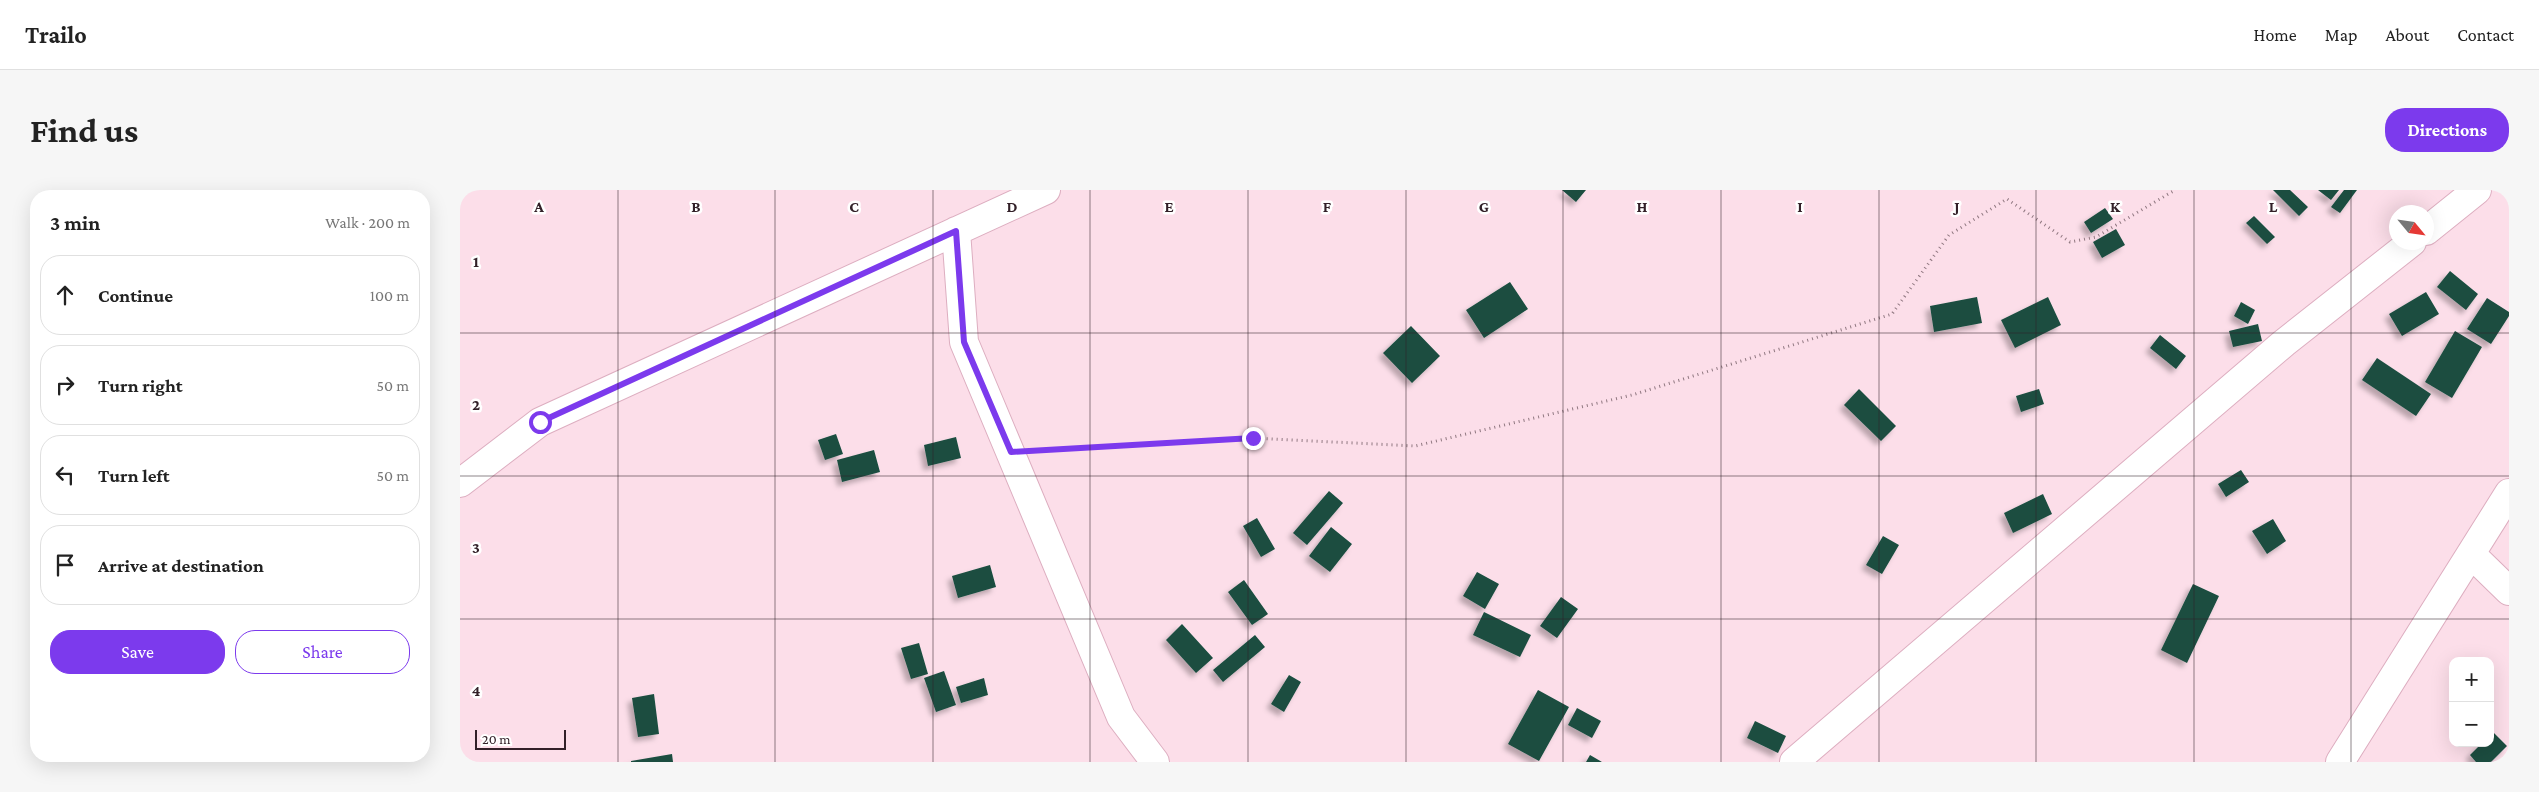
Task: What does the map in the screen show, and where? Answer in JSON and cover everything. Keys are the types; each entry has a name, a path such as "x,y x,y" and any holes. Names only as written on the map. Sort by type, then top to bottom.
{"street":[{"path":"460,483 540,422 1046,190"},
{"path":"2434,224 2476,190"},
{"path":"956,231 964,342 1121,717 1155,762"},
{"path":"1794,762 2284,344 2402,250"},
{"path":"2340,762 2509,493"},
{"path":"2471,554 2509,591"}],"path":[{"path":"1011,452 1253,438 1415,446 1632,396 1892,314 1949,235 2007,198 2070,242 2096,237 2175,190"}],"building":[{"path":"1562,190 1586,190 1576,202"},
{"path":"2273,190 2290,190 2308,207 2299,216"},
{"path":"2318,190 2339,190 2331,200"},
{"path":"2344,190 2357,190 2340,213 2331,207"},
{"path":"2105,208 2113,219 2091,233 2084,222"},
{"path":"2254,216 2275,237 2267,244 2246,223"},
{"path":"2116,229 2125,245 2102,258 2093,242"},
{"path":"2450,271 2478,294 2466,310 2437,287"},
{"path":"1510,282 1528,309 1484,338 1466,310"},
{"path":"2426,292 2439,314 2402,336 2389,314"},
{"path":"1977,297 1982,323 1934,332 1930,306"},
{"path":"2048,297 2061,325 2015,348 2001,320"},
{"path":"2487,298 2509,312 2509,316 2491,344 2467,329"},
{"path":"2241,302 2255,310 2248,324 2234,316"},
{"path":"2258,324 2262,341 2233,347 2229,331"},
{"path":"1411,326 1440,356 1412,383 1383,353"},
{"path":"2455,331 2482,347 2452,398 2425,382"},
{"path":"2160,335 2186,356 2176,369 2150,348"},
{"path":"2377,358 2431,394 2416,416 2362,380"},
{"path":"1859,389 1896,426 1881,441 1844,405"},
{"path":"2039,389 2044,404 2021,412 2016,396"},
{"path":"836,434 843,454 825,460 818,440"},
{"path":"956,437 961,458 928,466 924,445"},
{"path":"874,450 880,472 842,482 837,460"},
{"path":"2241,470 2249,482 2226,497 2218,484"},
{"path":"1329,491 1343,503 1307,545 1293,533"},
{"path":"2043,494 2052,514 2013,533 2004,513"},
{"path":"1257,518 1275,549 1261,557 1243,526"},
{"path":"2273,519 2286,541 2267,554 2252,531"},
{"path":"1331,527 1352,544 1330,572 1309,556"},
{"path":"1883,536 1899,545 1882,574 1866,565"},
{"path":"990,565 996,587 958,598 952,576"},
{"path":"1477,572 1499,584 1485,609 1463,596"},
{"path":"1244,580 1268,614 1252,625 1228,592"},
{"path":"2193,584 2219,596 2187,663 2161,650"},
{"path":"1561,597 1578,609 1557,638 1540,626"},
{"path":"1484,612 1531,635 1520,657 1473,635"},
{"path":"1182,624 1213,658 1196,673 1166,640"},
{"path":"1255,635 1265,647 1223,682 1213,670"},
{"path":"919,643 928,674 911,679 901,648"},
{"path":"944,671 956,705 936,712 924,678"},
{"path":"1289,675 1301,682 1284,712 1271,704"},
{"path":"984,678 988,695 961,703 956,687"},
{"path":"1538,690 1569,707 1539,761 1508,744"},
{"path":"654,694 659,734 638,737 632,698"},
{"path":"1577,708 1601,721 1592,738 1568,725"},
{"path":"1755,721 1786,736 1778,753 1747,738"},
{"path":"2494,733 2507,746 2491,762 2476,762 2470,755 2478,747 2494,747"},
{"path":"672,754 673,762 631,762 631,761"},
{"path":"1590,755 1602,762 1586,762"}],"route":[{"path":"540,422 956,231 964,342 1011,452 1253,438"}]}
